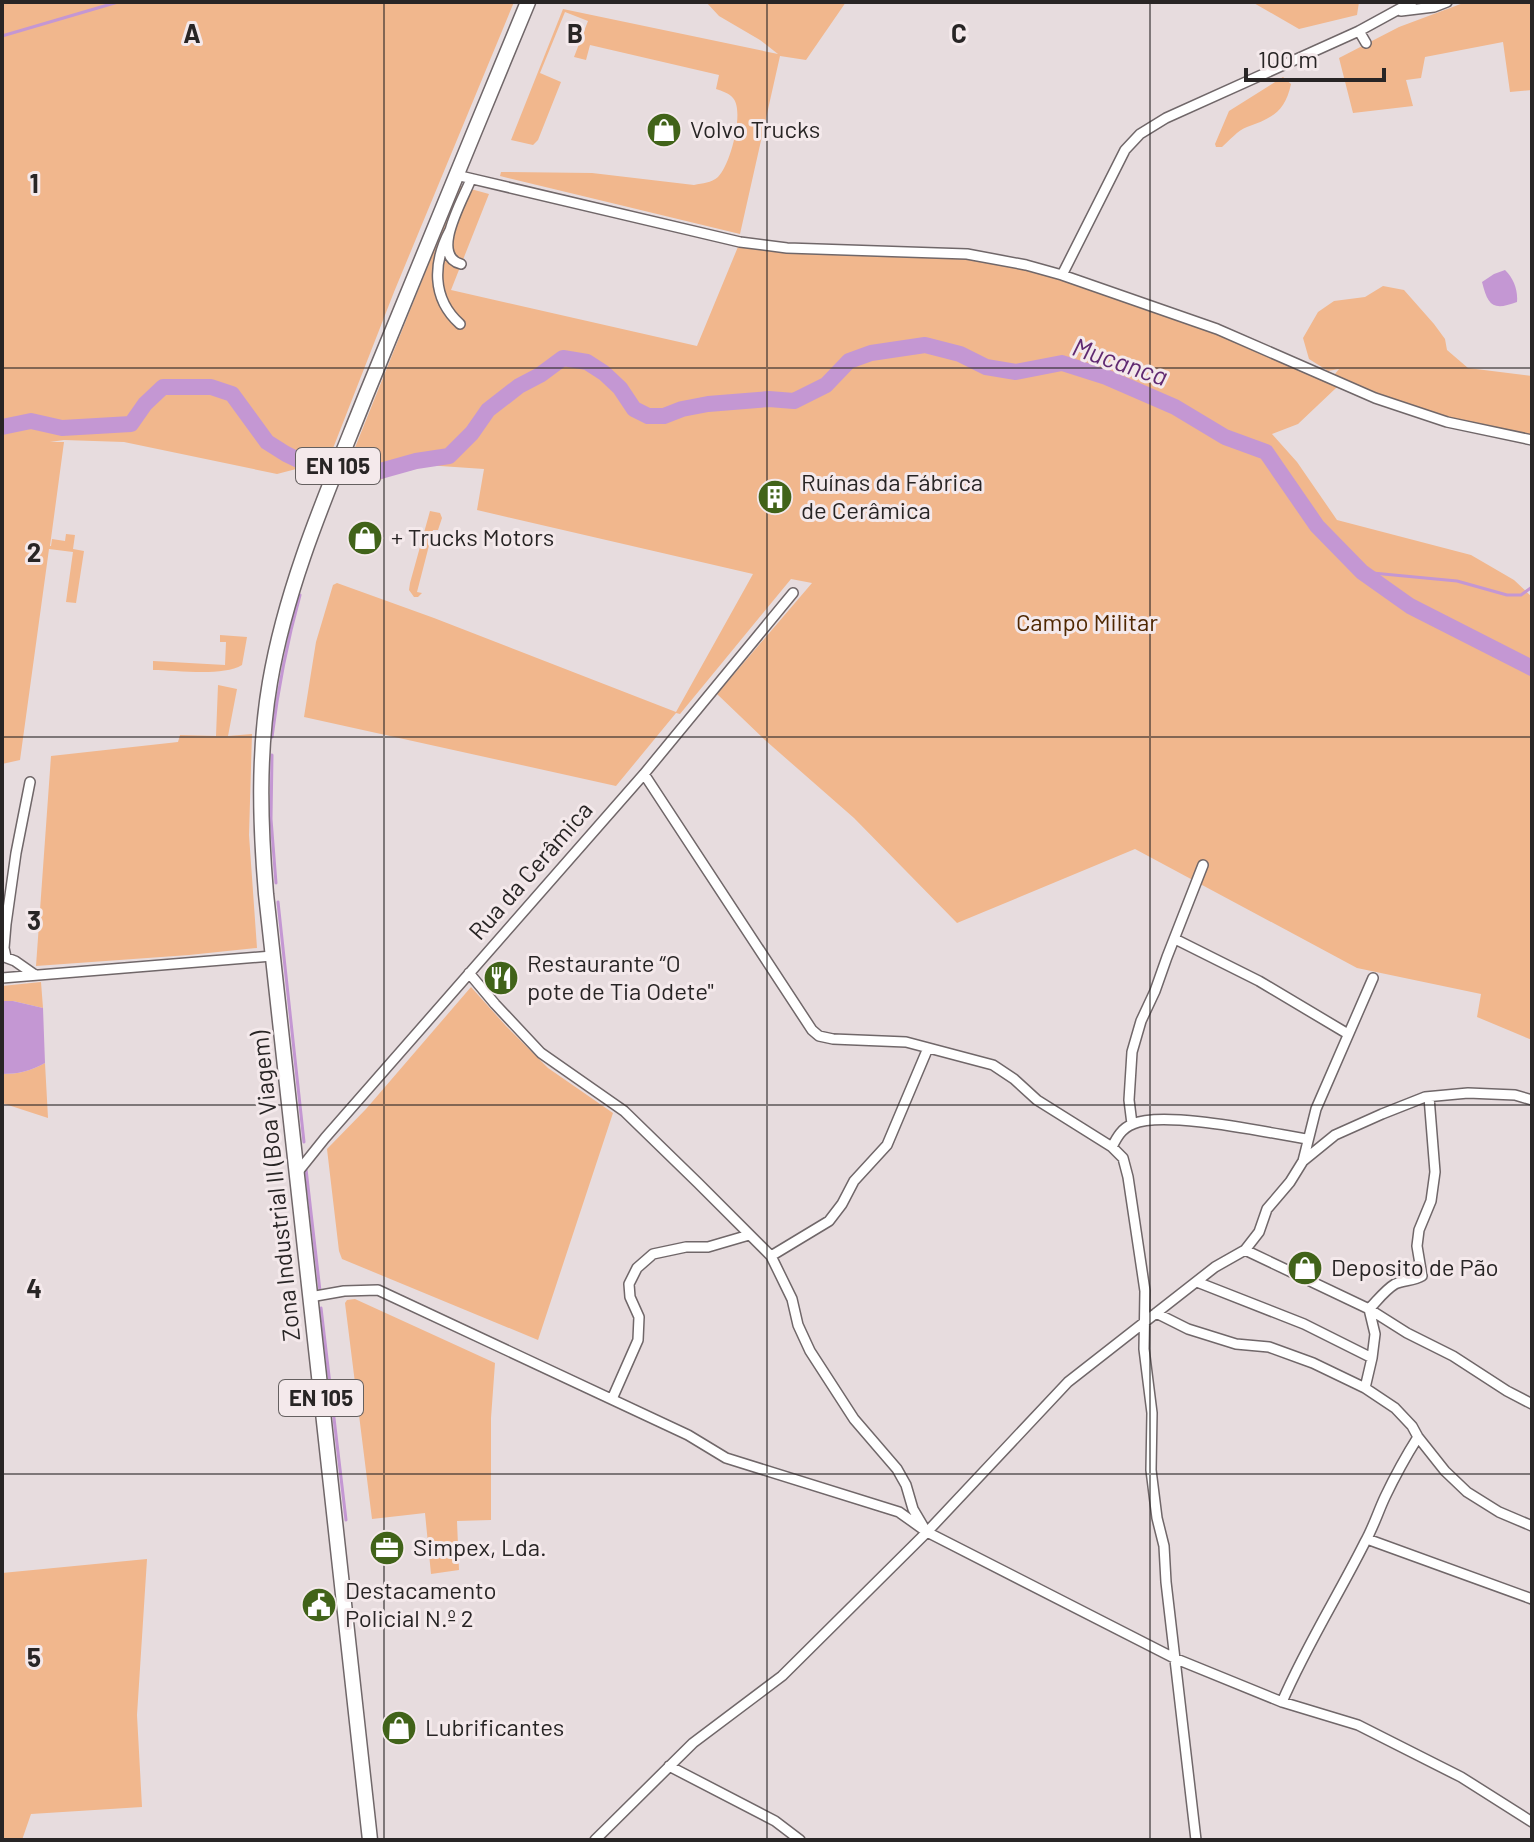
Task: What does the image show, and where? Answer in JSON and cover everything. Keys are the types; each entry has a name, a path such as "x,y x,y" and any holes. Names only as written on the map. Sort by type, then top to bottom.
{"main road":[{"name":"EN 105","path":"272,956 263,863 261,769 274,659 292,591 316,521 528,2"},
{"name":"Zona Industrial II (Boa Viagem)","path":"272,956 370,1840"}],"street":[{"path":"1062,275 1125,150 1140,134 1166,118 1359,31 1412,2"},
{"path":"1397,11 1434,7 1447,2"},
{"path":"1359,31 1366,43"},
{"path":"456,175 740,242 787,248 967,254 1026,265 1217,329 1375,398 1447,422 1532,440"},
{"path":"460,324 444,305 437,281 440,254 471,179"},
{"path":"450,230 448,255 461,264"},
{"name":"Rua da Cerâmica","path":"297,1173 644,774 793,593"},
{"path":"644,774 812,1030 819,1036 906,1042 993,1065 1037,1100 1112,1147 1123,1158 1145,1291 1144,1349 1152,1413 1151,1470 1164,1546 1196,1840"},
{"path":"30,782 4,923 4,957 35,975"},
{"path":"1132,1124 1129,1100 1132,1052 1141,1021 1203,865"},
{"path":"1175,939 1259,981 1348,1034"},
{"path":"2,978 272,956"},
{"path":"469,973 541,1053 624,1111 771,1256 792,1299 798,1325 810,1351 854,1419 897,1469 906,1485 913,1509 927,1532"},
{"path":"1303,1161 1316,1109 1373,978"},
{"path":"771,1256 829,1221 854,1181 887,1145 928,1048"},
{"path":"595,1840 693,1743 782,1676 927,1532 1068,1382 1215,1267 1245,1250 1259,1232 1267,1209 1303,1161 1335,1135 1429,1097 1468,1093 1515,1095 1532,1100"},
{"path":"1369,1309 1393,1286 1422,1276 1417,1246 1419,1230 1431,1201 1435,1172 1429,1097"},
{"path":"1112,1147 1120,1133 1132,1124 1149,1119 1192,1121 1307,1139"},
{"path":"612,1399 638,1340 639,1317 630,1297 629,1284 637,1268 653,1254 686,1247 708,1247 749,1235"},
{"path":"1245,1250 1369,1309 1532,1404"},
{"path":"1197,1282 1304,1324 1372,1358"},
{"path":"310,1297 344,1291 378,1290 688,1435 726,1458 899,1512 927,1532 1174,1658 1282,1702 1358,1725 1461,1777 1532,1822"},
{"path":"1365,1388 1375,1334 1369,1309"},
{"path":"1156,1313 1188,1329 1236,1344 1269,1347 1313,1363 1365,1388 1395,1408 1445,1471 1467,1492 1499,1512 1532,1526"},
{"path":"1282,1702 1324,1616 1367,1539 1386,1494 1418,1437"},
{"path":"1367,1539 1532,1599"},
{"path":"669,1766 775,1821 800,1840"}],"green space":[{"path":"2,2 514,2 330,456 317,469 300,468 277,474 124,442 64,440 50,442 64,442 50,546 52,539 65,541 66,534 75,535 73,549 84,551 76,603 66,602 73,552 49,549 20,760 2,764"},
{"path":"706,2 846,2 806,60 780,56 740,234 500,176 501,172 592,173 694,185 718,177 727,162 737,126 733,98 716,89 719,75 590,45 586,60 574,57 588,21 565,12 540,73 561,82 538,140 533,145 511,140 563,9 778,54 719,16"},
{"path":"1252,2 1359,2 1357,15 1299,29"},
{"path":"1466,2 1532,2 1532,90 1510,92 1503,42 1425,57 1421,78 1406,80 1413,106 1353,113 1339,58 1399,27"},
{"path":"1283,77 1291,84 1281,108 1270,117 1240,131 1222,147 1216,147 1229,111"},
{"name":"Campo Militar","path":"460,186 489,194 451,290 697,346 740,242 967,254 1026,265 1160,308 1331,379 1339,369 1328,371 1309,359 1303,338 1318,312 1334,301 1365,297 1383,286 1404,290 1445,339 1447,350 1468,368 1532,376 1532,440 1447,422 1343,384 1298,424 1272,434 1297,462 1337,520 1471,555 1514,580 1532,597 1532,1040 1477,1017 1481,994 1357,968 1135,849 957,923 854,818 717,694 812,583 791,579 616,786 304,717 316,642 333,585 337,583 676,712 753,574 477,510 484,469 411,464 380,480 342,480"},
{"path":"430,511 440,513 442,518 438,530 433,530 417,592 422,593 414,597 409,590 410,583"},
{"path":"220,635 247,637 242,665 211,672 153,670 153,661 225,665 226,642 220,642"},
{"path":"218,685 237,689 228,736 252,734 249,835 257,948 36,966 51,756 178,742 180,735 216,736"},
{"path":"41,982 43,1008 2,1001 2,986"},
{"path":"471,987 548,1068 613,1113 538,1340 342,1259 339,1251 327,1149 366,1109"},
{"path":"45,1063 48,1118 2,1103 2,1074 24,1072"},
{"path":"355,1299 495,1363 491,1418 491,1520 457,1521 459,1570 431,1574 425,1513 372,1519 345,1303"},
{"path":"147,1559 137,1715 142,1807 31,1814 22,1840 2,1840 2,1573"}],"shaded area":[{"path":"1505,270 1515,285 1517,302 1497,306 1489,301 1482,282"},
{"path":"2,1001 43,1008 45,1063 24,1072 2,1074"}],"waterway":[{"path":"2,36 118,2"},
{"name":"Mucanca","path":"344,474 366,475 416,461 449,456 472,433 488,410 563,358 587,362 604,373 620,388 634,409 648,416 664,416 708,404 769,399 794,401 826,385 849,361 871,353 925,345 960,354 986,367 1016,372 1062,363 1106,377 1175,407 1225,437 1266,452 1317,526 1362,572 1410,606 1532,668"},
{"name":"Mucanca","path":"2,427 31,421 62,428 131,424 145,404 163,387 211,387 232,394 267,442 317,469"},
{"path":"1362,572 1457,581 1507,595 1521,595 1532,587"},
{"path":"272,737 283,666 300,595"},
{"path":"272,755 271,819 276,883"},
{"path":"278,902 304,1142"},
{"path":"306,1169 320,1291"},
{"path":"321,1308 346,1520"}],"place":[{"name":"Volvo Trucks","path":"664,130"},
{"name":"Ruínas da Fábrica de Cerâmica","path":"775,497"},
{"name":"+ Trucks Motors","path":"365,538"},
{"name":"Restaurante “O pote de Tia Odete\"","path":"501,978"},
{"name":"Deposito de Pão","path":"1305,1268"},
{"name":"Simpex, Lda.","path":"387,1548"},
{"name":"Destacamento Policial N.º 2","path":"319,1605"},
{"name":"Lubrificantes","path":"399,1728"}]}
